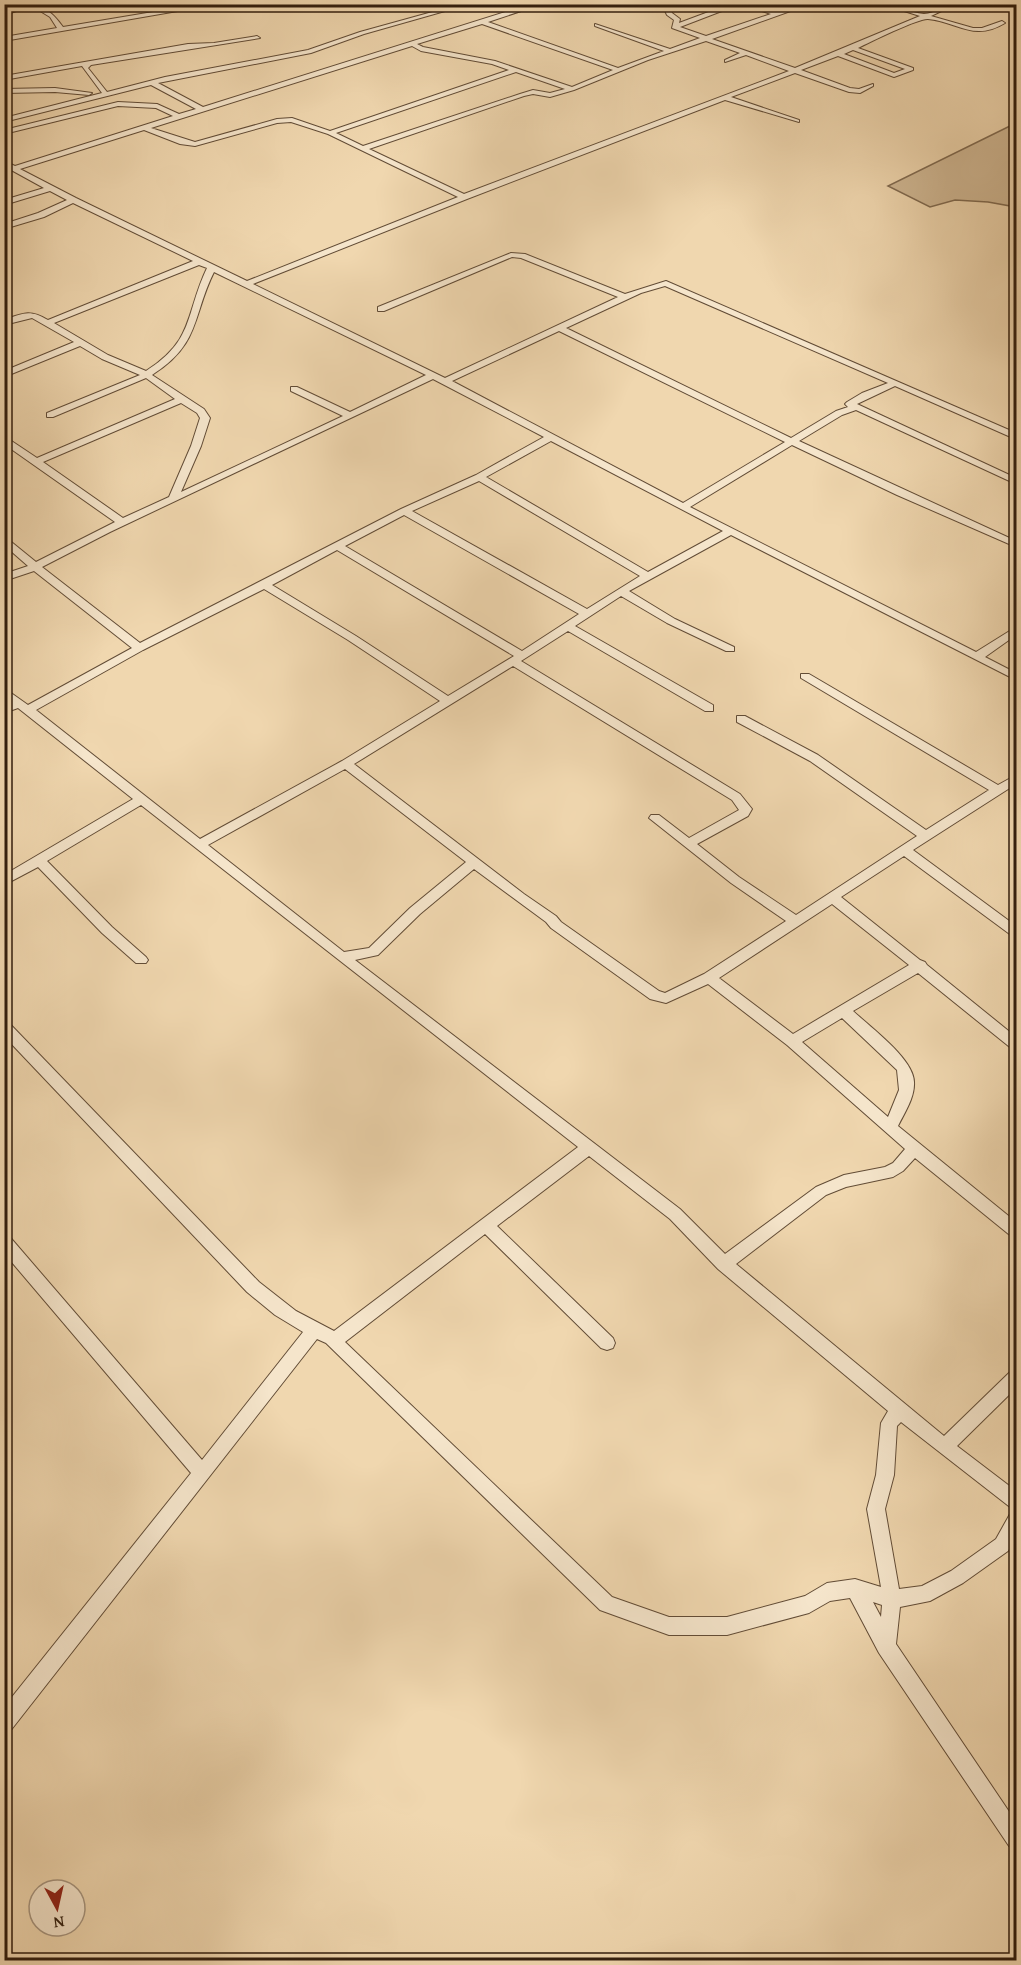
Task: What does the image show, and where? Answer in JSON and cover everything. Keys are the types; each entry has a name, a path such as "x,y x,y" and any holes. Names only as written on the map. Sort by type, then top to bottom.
{"street":[{"path":"4,13 32,4 52,16 61,29"},
{"path":"4,39 215,4"},
{"path":"15,168 539,4"},
{"path":"665,4 669,14 677,19 675,26"},
{"path":"675,26 737,4"},
{"path":"745,4 777,14"},
{"path":"362,149 528,93 550,95 572,89 618,70 807,4"},
{"path":"885,4 976,30 1002,23"},
{"path":"247,284 464,197 838,54 953,4"},
{"path":"4,120 151,82 309,52 362,33 456,7"},
{"path":"483,22 618,70"},
{"path":"597,25 671,51"},
{"path":"675,26 675,29 705,40 853,91 860,91 871,85"},
{"path":"4,78 188,46 214,45 257,38"},
{"path":"414,45 421,49 493,62 572,89"},
{"path":"838,54 894,75 911,69 853,48"},
{"path":"727,61 745,53"},
{"path":"88,64 86,68 103,94"},
{"path":"330,133 515,70"},
{"path":"151,82 202,110"},
{"path":"4,91 55,90 103,94"},
{"path":"724,97 797,121"},
{"path":"4,132 118,104 157,106 179,117"},
{"path":"145,129 158,131 191,144 285,119 330,133 464,197"},
{"path":"4,163 72,200 445,381 684,507 1017,677"},
{"path":"4,203 51,188"},
{"path":"4,227 41,215 72,200"},
{"path":"381,309 512,255 522,256 625,297"},
{"path":"49,322 201,261"},
{"path":"50,416 148,375 171,360 187,338 199,295 212,267"},
{"path":"445,381 659,283 668,284 1017,436"},
{"path":"4,323 29,314 49,322 105,357 148,375 201,411 205,418 196,446 173,499"},
{"path":"560,327 791,441 935,509 1017,544"},
{"path":"4,374 82,342"},
{"path":"4,578 35,567 122,522 432,376"},
{"path":"896,383 865,395 850,404 1017,481"},
{"path":"294,389 351,416"},
{"path":"37,461 182,399"},
{"path":"684,507 791,441 839,413 856,406"},
{"path":"4,710 24,706 264,585 404,511 479,477 552,436"},
{"path":"4,438 122,522"},
{"path":"479,477 646,576"},
{"path":"404,511 586,613"},
{"path":"199,845 346,764 621,591 731,531"},
{"path":"4,539 35,567 139,648"},
{"path":"337,546 736,797 746,808 744,813 688,844"},
{"path":"264,585 352,638 447,701"},
{"path":"621,591 671,621 729,649"},
{"path":"568,626 709,708"},
{"path":"977,657 1017,630"},
{"path":"805,676 998,790"},
{"path":"4,691 140,800 675,1214 724,1264 944,1447 1017,1501"},
{"path":"741,719 814,758 925,836"},
{"path":"346,764 473,863 661,998 672,997 708,978 903,850 1017,779"},
{"path":"4,881 140,800"},
{"path":"655,818 796,921"},
{"path":"903,850 1017,932"},
{"path":"40,861 107,930 141,960"},
{"path":"342,957 373,952 415,911 473,863"},
{"path":"832,897 1017,1044"},
{"path":"792,1041 920,965"},
{"path":"708,978 792,1041 914,1149 1017,1231"},
{"path":"844,1011 903,1067 908,1075 909,1086 890,1127"},
{"path":"4,1028 246,1280 280,1311 313,1332 322,1334 333,1341 606,1604 669,1626 727,1626 809,1604 827,1592 855,1588 892,1599 924,1595 957,1577 1002,1545 1017,1520"},
{"path":"333,1341 589,1147"},
{"path":"724,1264 821,1191 844,1181 888,1173 898,1167 914,1149"},
{"path":"486,1225 606,1343"},
{"path":"4,1241 202,1473"},
{"path":"4,1723 313,1332"},
{"path":"944,1447 1017,1377"},
{"path":"886,1646 892,1599 876,1509 885,1475 889,1423 900,1410"},
{"path":"855,1588 886,1646 1017,1839"}],"shaded area":[{"path":"1016,123 1016,207 955,200 930,207 888,186"}]}
